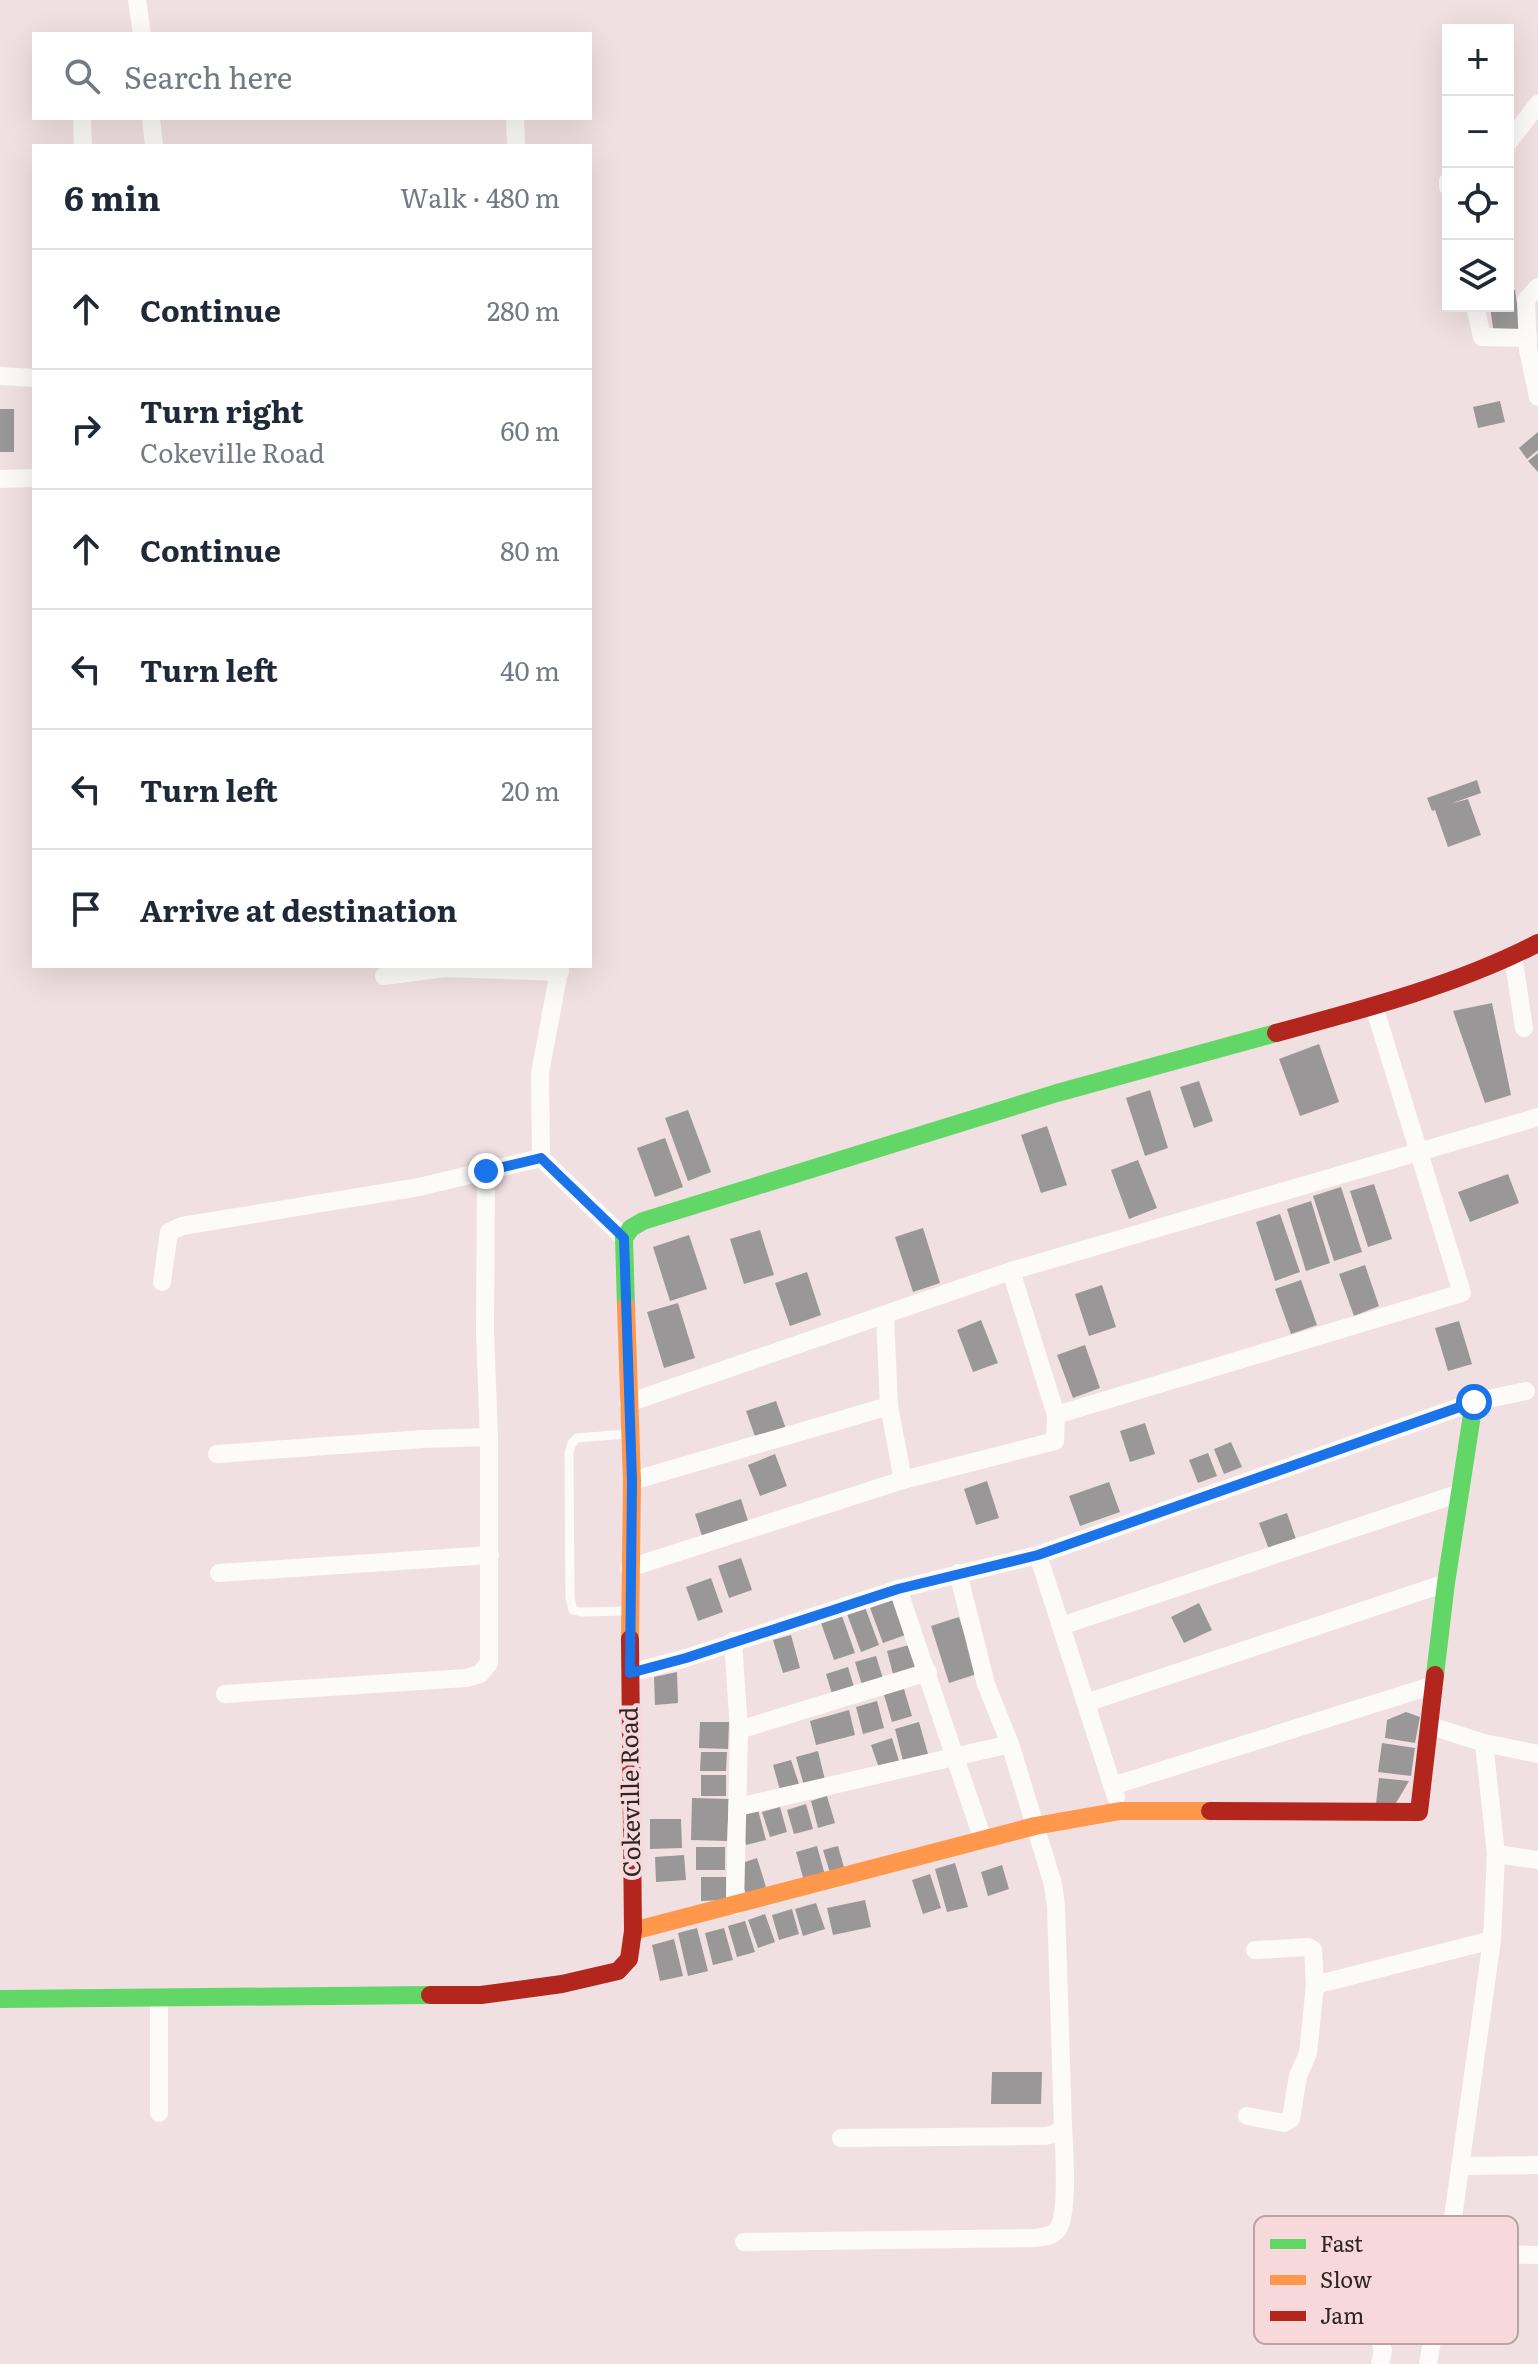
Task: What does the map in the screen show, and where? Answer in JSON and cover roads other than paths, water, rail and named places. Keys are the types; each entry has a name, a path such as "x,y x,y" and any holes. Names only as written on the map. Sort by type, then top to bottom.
{"street":[{"path":"137,0 142,32"},
{"path":"1514,135 1538,104"},
{"path":"82,120 83,144"},
{"path":"151,120 154,144"},
{"path":"515,120 516,144"},
{"path":"1538,287 1526,300 1538,397"},
{"path":"1476,312 1482,337 1531,345"},
{"path":"0,376 32,378"},
{"path":"0,479 32,478"},
{"path":"384,976 445,968 560,969 540,1073 541,1158 624,1238 631,1228 643,1221 1057,1093 1374,1006 1513,956 1538,943"},
{"path":"1513,956 1524,1028"},
{"path":"1056,1415 1462,1293 1374,1006"},
{"path":"628,1403 1011,1271 1538,1117"},
{"path":"162,1282 169,1232 182,1226 376,1195 541,1158"},
{"path":"225,1694 466,1678 480,1674 489,1663 486,1171"},
{"name":"Cokeville Road","path":"159,1998 481,1995 600,1976 618,1971 629,1959 633,1931 629,1611 632,1481 624,1238"},
{"path":"629,1568 903,1480 1055,1441 1056,1415 1011,1271"},
{"path":"885,1316 889,1406 903,1480"},
{"path":"630,1673 686,1658 898,1589 1038,1555 1474,1402 1526,1391"},
{"path":"633,1931 1035,1826 1120,1811 1419,1812 1446,1583 1474,1402"},
{"path":"632,1481 889,1406"},
{"path":"217,1454 489,1437"},
{"path":"1061,1626 1460,1493"},
{"path":"219,1573 490,1555"},
{"path":"1038,1555 1120,1811"},
{"path":"744,2242 1034,2238 1050,2235 1058,2229 1063,2210 1063,2125 1053,1884 1010,1744 986,1684 958,1573"},
{"path":"1086,1703 1446,1583"},
{"path":"898,1589 983,1840"},
{"path":"733,1641 739,1730 735,1906"},
{"path":"739,1730 928,1672"},
{"path":"1112,1786 1434,1685"},
{"path":"1431,1726 1484,1743 1538,1754"},
{"path":"1453,2216 1492,1940 1496,1854 1484,1743"},
{"path":"738,1807 1010,1744"},
{"path":"1496,1854 1538,1860"},
{"path":"1315,1985 1492,1940"},
{"path":"1247,2116 1284,2123 1291,2119 1298,2076 1308,2053 1315,1985 1313,1950 1308,1947 1255,1950"},
{"path":"0,1999 159,1998 159,2113"},
{"path":"841,2138 1045,2136 1058,2133 1063,2125"},
{"path":"1460,2166 1538,2165"},
{"path":"1518,2255 1538,2255"},
{"path":"1380,2364 1381,2344"},
{"path":"1428,2364 1432,2344"}],"lane":[{"path":"629,1611 573,1610 570,1598 569,1453 577,1438 630,1433"}]}
